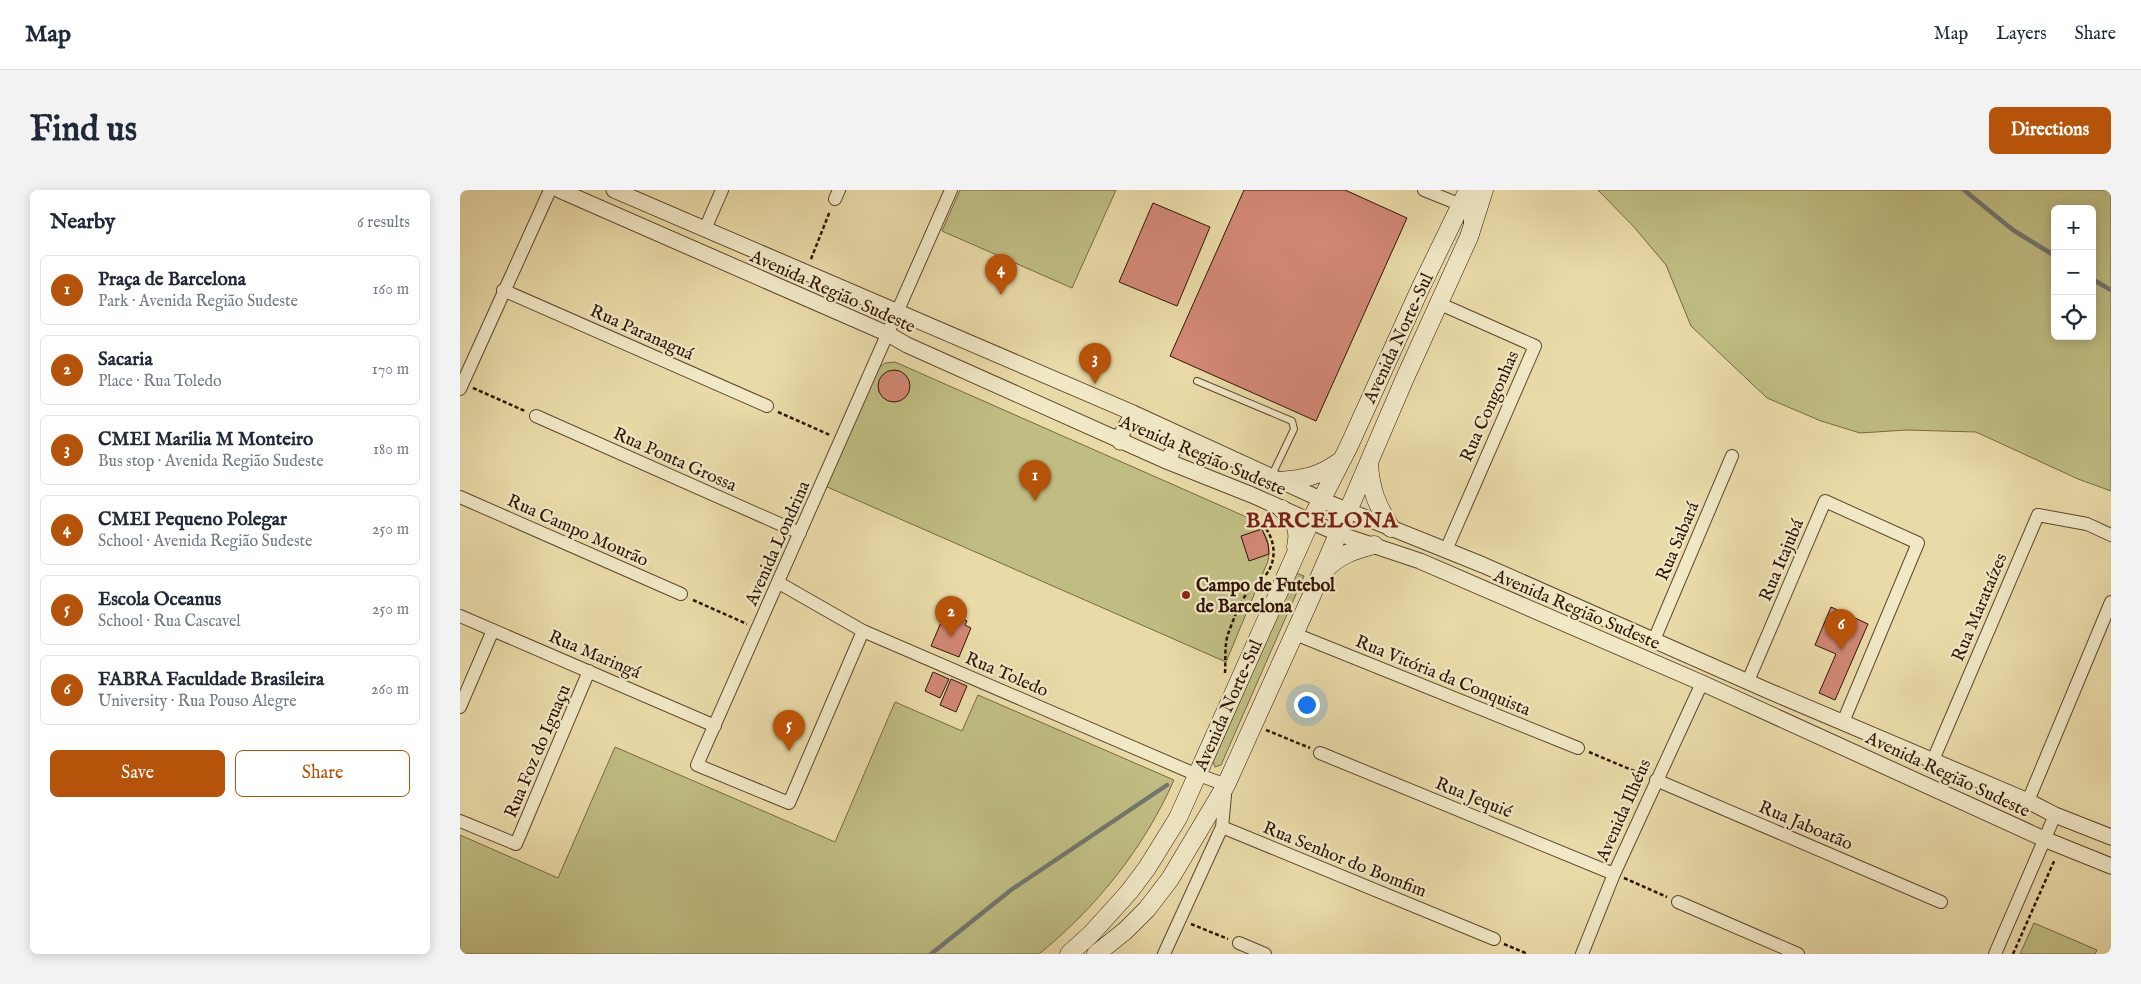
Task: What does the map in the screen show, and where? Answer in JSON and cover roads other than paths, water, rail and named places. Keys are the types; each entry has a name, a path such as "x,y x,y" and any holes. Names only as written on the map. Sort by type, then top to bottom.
{"main road":[{"name":"Avenida Norte-Sul","path":"1096,954 1125,932 1147,909 1170,880 1226,785 1322,574 1438,303 1469,237 1484,190"},
{"name":"Avenida Norte-Sul","path":"1069,954 1110,915 1147,868 1178,818 1310,522 1342,461 1420,289 1465,198"},
{"path":"1274,480 1304,479 1325,472 1342,461"},
{"path":"1369,464 1371,489 1380,510 1391,528"},
{"path":"1282,509 1298,526 1294,559"},
{"path":"1322,574 1333,562 1351,550 1374,545"}],"street":[{"path":"461,386 550,190"},
{"name":"Avenida Região Sudeste","path":"558,190 888,334 907,345 1120,442 1252,495 1339,534 1420,561 1702,683 2044,839 2111,866"},
{"name":"Avenida Região Sudeste","path":"614,190 1133,414 1274,480 1446,550 2028,801 2055,815 2111,837"},
{"path":"705,229 722,190"},
{"name":"Avenida Londrina","path":"863,631 789,803 697,765 951,190"},
{"path":"1424,190 1465,198 1470,219 1469,237"},
{"name":"Rua Paranaguá","path":"503,290 767,406"},
{"name":"Rua Congonhas","path":"1438,303 1535,346 1446,550"},
{"path":"1120,442 1121,434 1133,414"},
{"name":"Rua Ponta Grossa","path":"536,416 800,533"},
{"path":"1164,460 1171,457 1174,451 1176,434"},
{"name":"Rua Sabará","path":"1654,640 1732,456"},
{"name":"Rua Campo Mourão","path":"460,497 682,594"},
{"name":"Rua Itajubá","path":"1748,681 1824,501 1918,543 1843,722"},
{"name":"Rua Marataízes","path":"1933,760 2038,515 2087,524 2111,535"},
{"name":"Rua Toledo","path":"779,583 863,631 1198,775 1226,785"},
{"path":"2028,801 2111,602"},
{"name":"Rua Maringá","path":"460,616 715,726"},
{"path":"460,707 493,630"},
{"name":"Rua Vitória da Conquista","path":"1295,634 1578,748"},
{"name":"Rua Foz do Iguaçu","path":"460,821 516,844 590,671"},
{"name":"Avenida Ilhéus","path":"1582,954 1614,874 1702,683"},
{"name":"Rua Jequié","path":"1320,753 1614,874"},
{"name":"Rua Jaboatão","path":"1656,780 1941,902"},
{"path":"1164,954 1178,919 1222,827 1226,785"},
{"path":"1996,954 2055,815"},
{"name":"Rua Senhor do Bomfim","path":"1222,827 1494,940"},
{"path":"1678,902 1798,954"},
{"path":"1239,943 1265,954"}],"lane":[{"path":"1198,382 1292,421 1294,429 1274,480"}],"waterway":[{"path":"1964,190 2013,230 2051,254"},
{"path":"2096,281 2111,290"},
{"path":"931,954 1011,890 1167,785"}],"place":[{"name":"CMEI Pequeno Polegar","path":"1001,295"},
{"name":"CMEI Marilia M Monteiro","path":"1095,384"},
{"name":"Praça de Barcelona","path":"1035,501"},
{"name":"Campo de Futebol de Barcelona","path":"1186,595"},
{"name":"Sacaria","path":"951,637"},
{"name":"FABRA Faculdade Brasileira","path":"1841,650"},
{"name":"Escola Oceanus","path":"789,751"}],"district":[{"name":"BARCELONA","path":"1322,519"}]}
